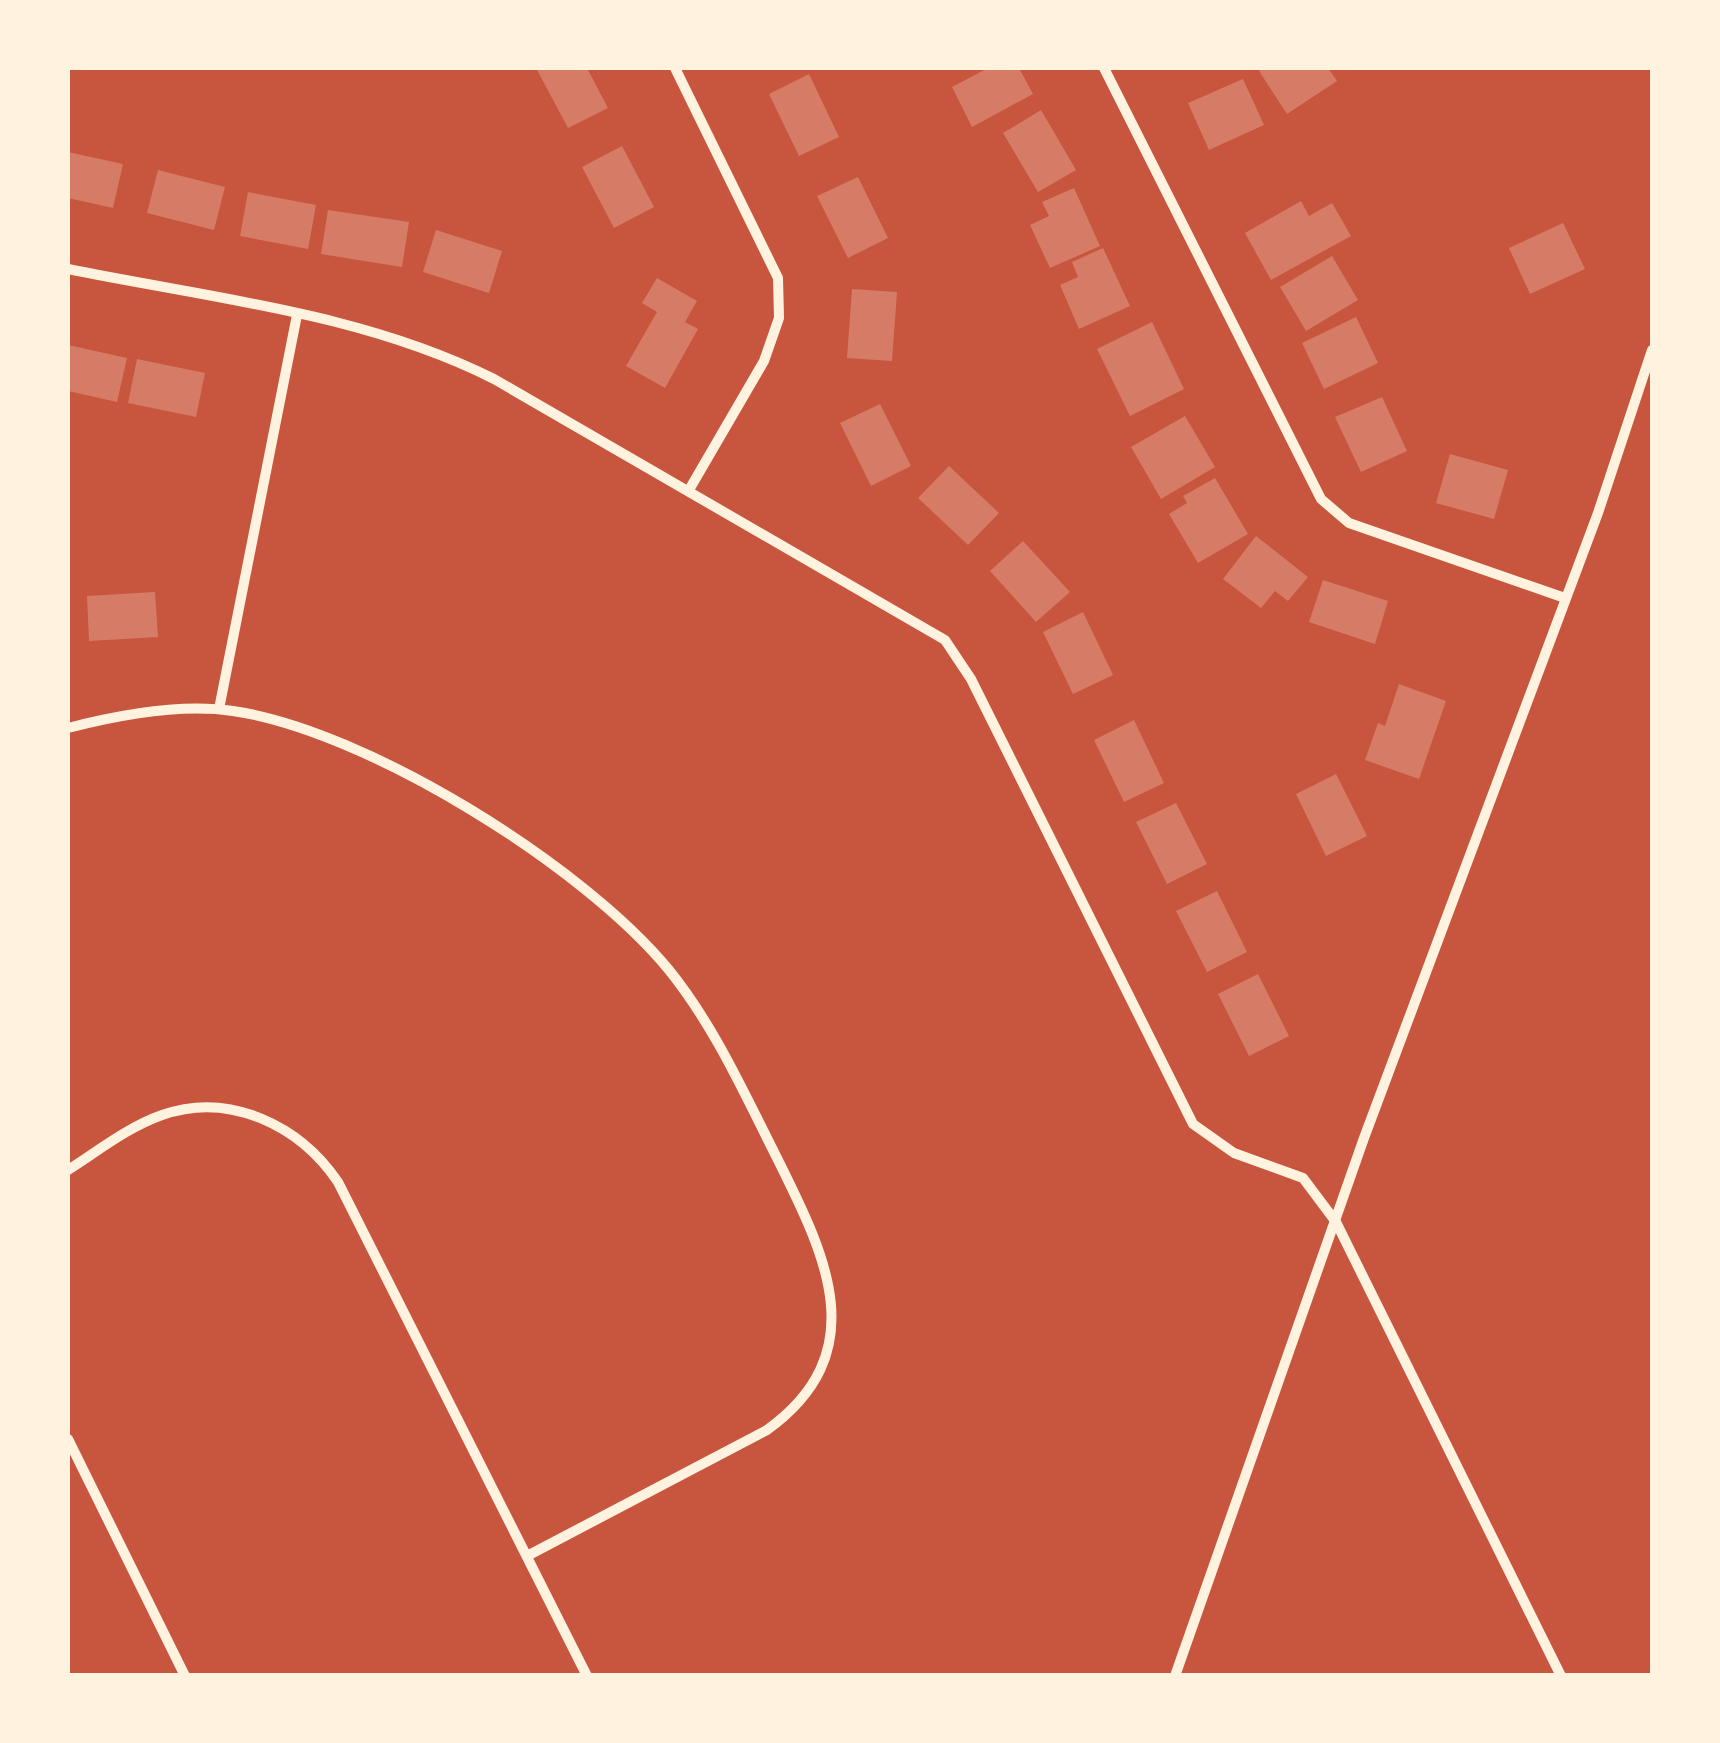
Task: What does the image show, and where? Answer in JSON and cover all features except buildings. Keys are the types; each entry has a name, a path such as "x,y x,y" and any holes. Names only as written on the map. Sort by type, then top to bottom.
{"street":[{"path":"674,68 770,260 780,294 769,351 690,490"},
{"path":"1109,69 1322,499 1349,524 1564,598"},
{"path":"68,270 390,336 445,356 690,490 934,631 954,650 1193,1124 1225,1149 1303,1178 1336,1222 1561,1676"},
{"path":"219,709 297,315"},
{"path":"1175,1676 1652,350"},
{"path":"68,728 126,717 219,709 292,725 352,747 514,839 606,906 652,949 703,1018 824,1258 832,1298 828,1342 811,1385 783,1418 527,1556"},
{"path":"68,1170 135,1128 188,1109 237,1110 284,1128 305,1142 338,1182 587,1676"},
{"path":"68,1439 186,1676"}]}
